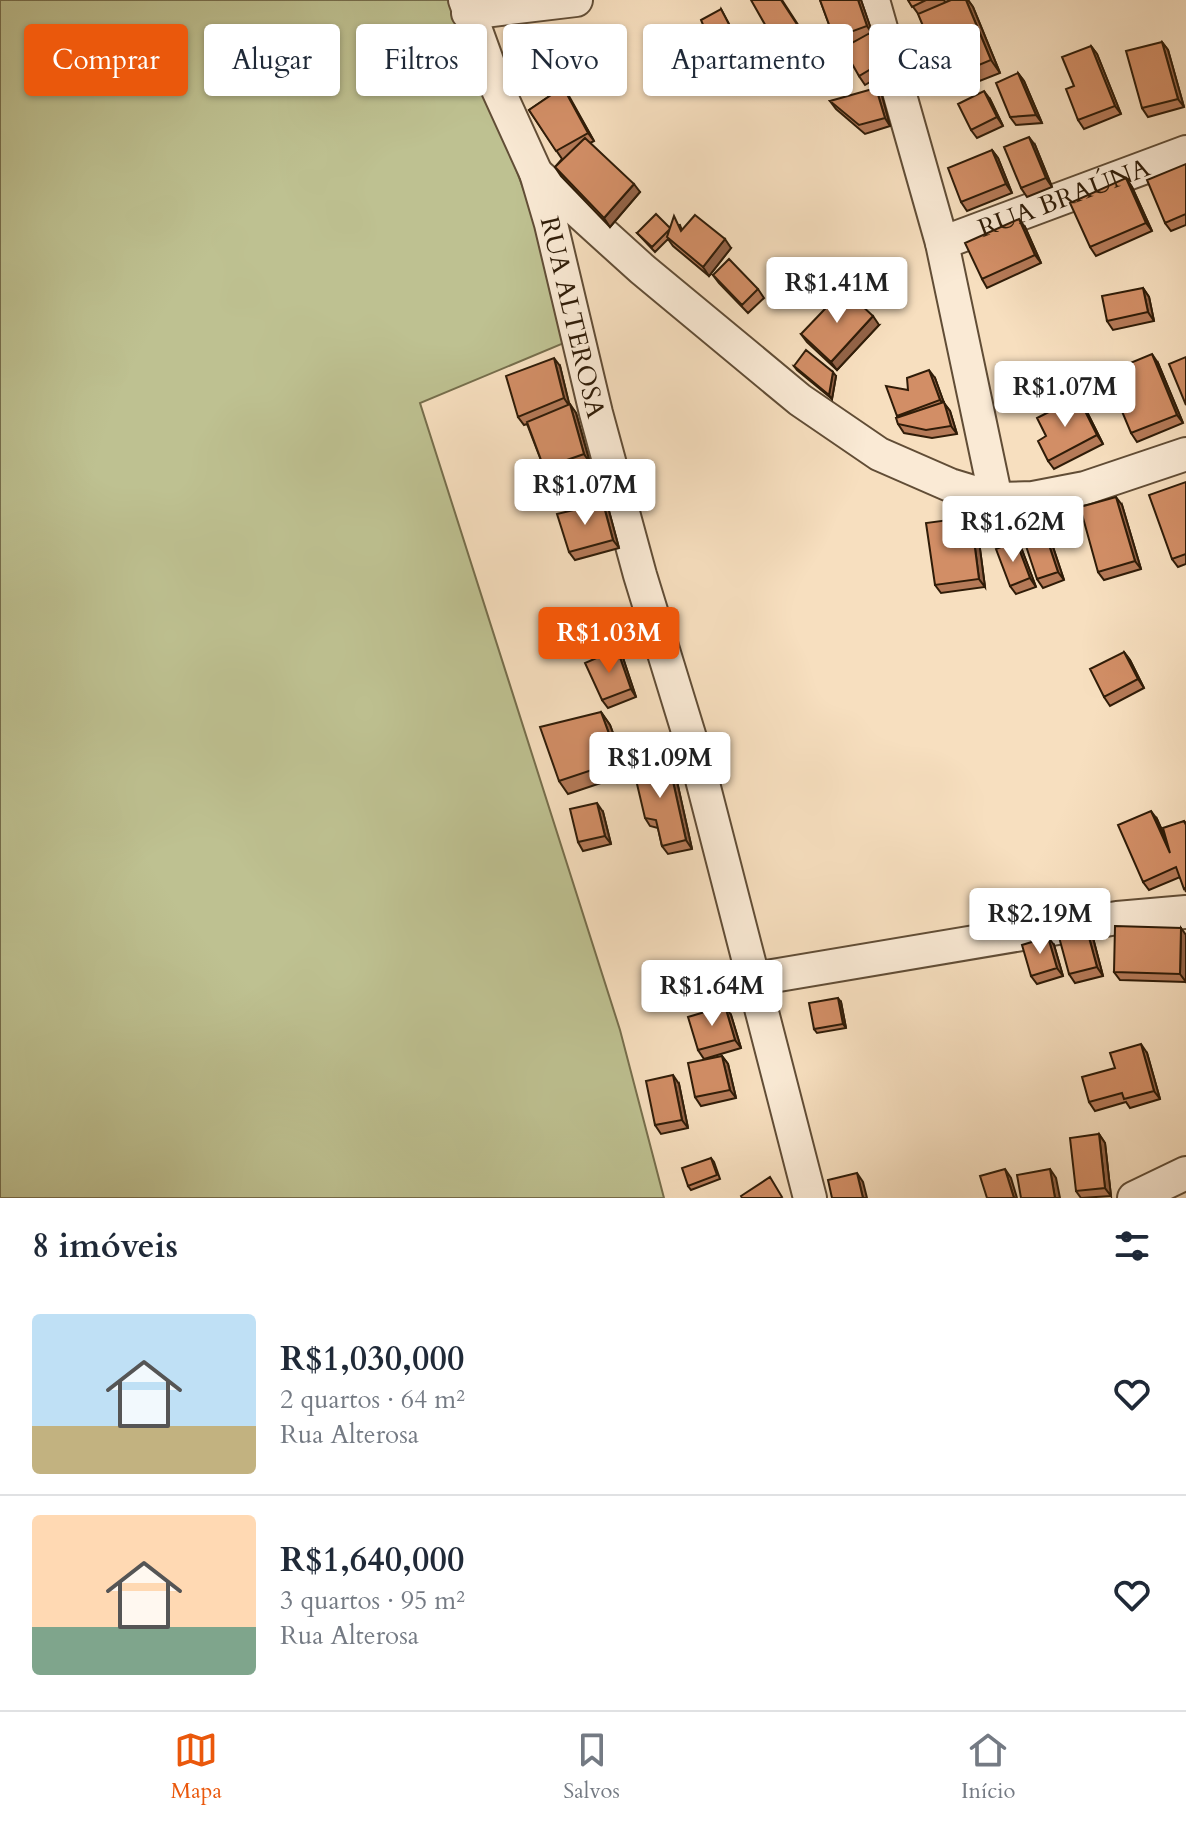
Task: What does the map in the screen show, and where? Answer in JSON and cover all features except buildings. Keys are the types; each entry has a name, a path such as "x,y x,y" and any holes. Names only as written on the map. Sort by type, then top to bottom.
{"street":[{"path":"467,6 576,0"},
{"path":"873,0 942,243 996,499"},
{"name":"RUA ALTEROSA","path":"467,6 495,83 536,173 569,295 596,413 640,575 698,764 810,1198"},
{"name":"RUA BRAÚNA","path":"942,243 1186,152"},
{"path":"536,173 642,269 800,400 879,454 950,485 996,499 1033,498 1085,488 1186,454"},
{"path":"754,979 1117,918 1186,912"},
{"path":"1134,1198 1186,1173"}],"green space":[{"path":"0,0 454,0 463,24 356,24 356,96 487,96 487,90 531,210 564,343 420,403 620,1030 664,1198 0,1198"}]}
